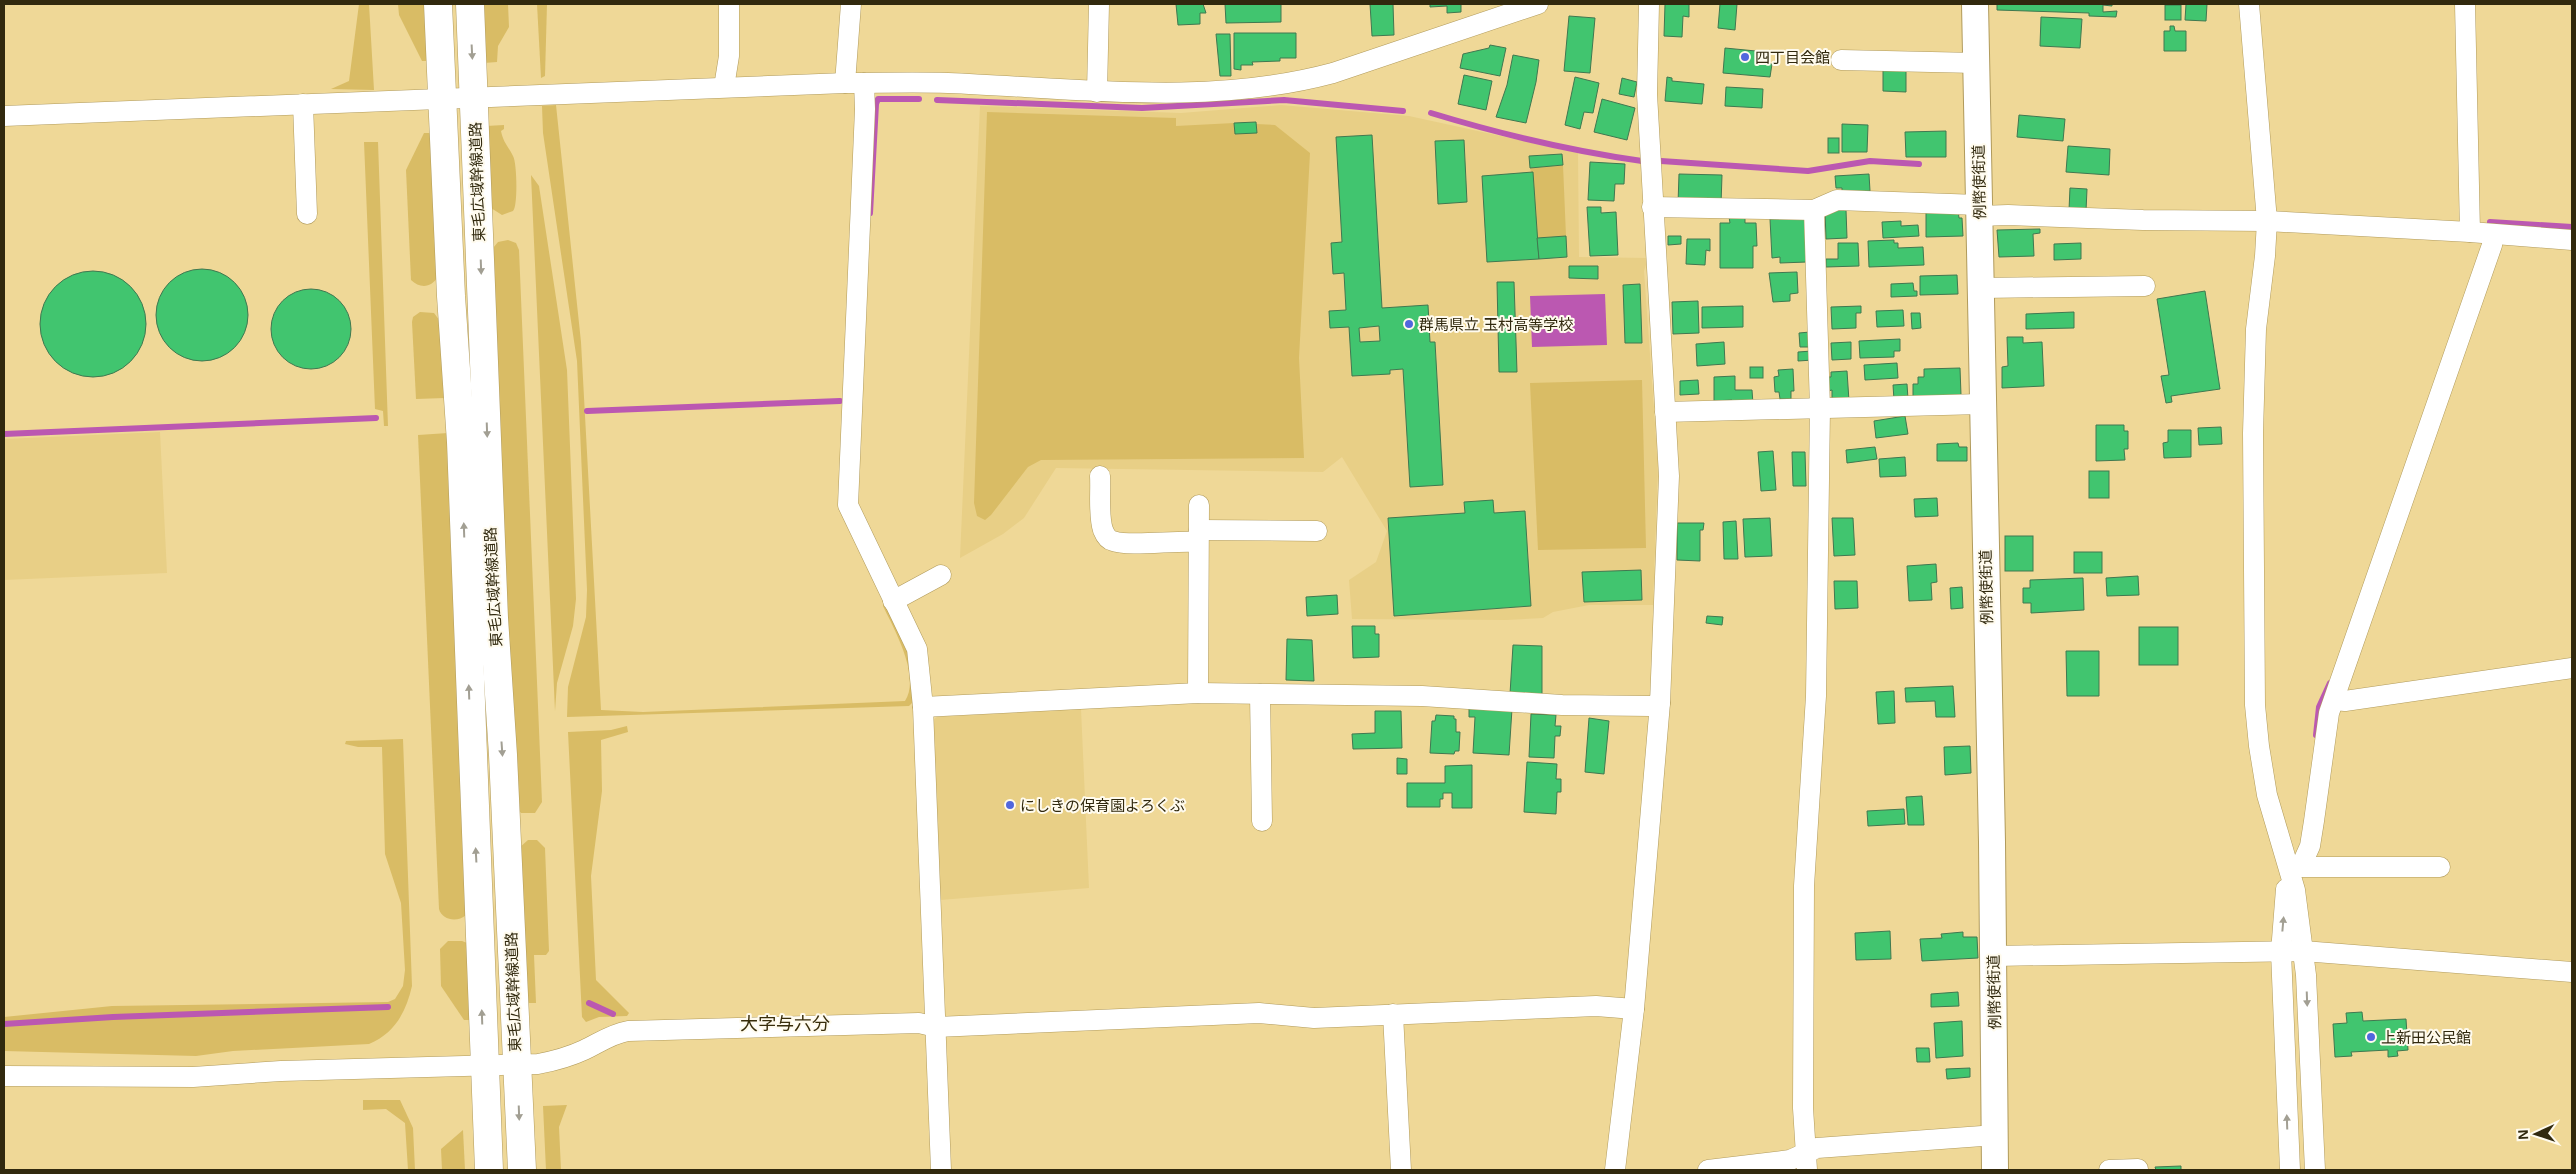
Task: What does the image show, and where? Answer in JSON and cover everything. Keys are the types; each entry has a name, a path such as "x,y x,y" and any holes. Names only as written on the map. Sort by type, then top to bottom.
{"highway":[{"name":"東毛広域幹線道路","path":"438,4 461,442 489,1170"},
{"name":"東毛広域幹線道路","path":"470,4 494,618 503,755 522,1170"}],"main road":[{"name":"例幣使街道","path":"1975,4 1994,956 1995,1170"}],"street":[{"path":"724,87 729,56 729,4"},
{"path":"851,4 854,83 865,109 848,506 917,649 923,707 942,1170"},
{"path":"1097,92 1099,4"},
{"path":"4,116 854,83 946,83 1154,94 1264,87 1301,82 1412,48 1538,4"},
{"path":"1614,1170 1634,1008 1660,703 1669,476 1652,208 1647,86 1649,4"},
{"path":"2249,4 2267,222 2255,339 2253,433 2255,681 2259,746 2267,795 2277,831 2294,866 2295,890 2306,975 2314,1170"},
{"path":"2465,4 2470,232"},
{"path":"1841,60 1976,63"},
{"path":"303,104 307,214"},
{"path":"1652,208 1814,210 1838,200 2008,215 2267,222 2470,232 2572,240"},
{"path":"1807,1161 1803,1108 1804,886 1816,696 1820,408 1814,210"},
{"path":"2290,1170 2281,952 2294,866 2310,846 2326,723 2492,245 2493,234"},
{"path":"1980,288 2146,286"},
{"path":"1665,412 1982,404"},
{"path":"1100,476 1103,529 1107,537 1112,541 1124,543 1178,540 1198,536 1317,531"},
{"path":"1198,693 1199,505"},
{"path":"893,601 941,575"},
{"path":"2334,700 2345,701 2572,668"},
{"path":"923,707 1198,693 1422,696 1562,705 1651,706 1660,703"},
{"path":"1260,694 1262,821"},
{"path":"2294,866 2440,867"},
{"path":"1994,956 2303,951 2572,972"},
{"path":"4,1076 193,1077 281,1071 516,1064 556,1061 584,1050 608,1036 628,1031 919,1023 936,1027 1259,1013 1314,1018 1596,1006 1634,1008"},
{"path":"1393,1014 1401,1170"},
{"path":"1807,1161 1817,1148 1996,1135"},
{"path":"1708,1170 1790,1160 1807,1161"},
{"path":"2109,1170 2138,1169"}],"shaded area":[{"path":"359,4 369,4 374,90 331,89 349,81"},
{"path":"398,4 426,4 428,61 422,61 399,15"},
{"path":"481,4 508,4 509,27 498,46 497,62 484,63"},
{"path":"537,4 547,4 545,76 541,78"},
{"path":"556,105 581,342 601,710 643,712 905,701 909,691 908,666 899,640 883,606 884,602 908,651 913,702 909,706 567,717 568,687 586,617 587,590 577,361 543,133 542,106"},
{"path":"1281,105 1409,116 1578,153 1579,257 1648,258 1644,271 1658,466 1653,605 1589,605 1553,612 1543,618 1506,620 1352,619 1349,580 1376,562 1387,531 1342,457 1323,472 1056,468 1024,518 1003,534 960,558 980,106 1181,113"},
{"path":"987,112 1176,118 1176,126 1234,123 1236,134 1257,133 1256,124 1275,125 1310,153 1299,358 1304,458 1041,460 1028,467 991,515 985,520 977,516 974,503"},
{"path":"504,125 504,129 501,131 514,160 516,193 515,208 513,211 502,215 491,208 486,126"},
{"path":"424,133 432,133 438,276 433,283 422,286 411,280 406,170"},
{"path":"364,142 378,142 388,426 384,426 383,411 375,409"},
{"path":"1563,165 1566,236 1537,238 1533,173 1530,168"},
{"path":"531,175 539,186 567,370 576,599 573,626 557,683 555,711"},
{"path":"508,240 516,243 519,250 542,802 535,813 521,813 518,809 506,637 493,248 498,242"},
{"path":"1605,294 1607,345 1532,347 1530,296"},
{"path":"420,312 434,313 440,321 445,398 416,399 412,322 413,317"},
{"path":"1642,380 1646,548 1538,550 1530,383"},
{"path":"160,432 167,573 4,580 4,439"},
{"path":"448,433 466,915 454,920 443,916 439,909 418,435"},
{"name":"にしきの保育園よろくぶ","path":"1081,709 1089,888 940,900 930,722 937,717"},
{"path":"627,726 628,732 601,740 602,791 591,876 596,980 629,1013 627,1016 599,1017 586,1022 582,1017 568,732 611,730"},
{"path":"403,739 412,986 403,1013 386,1034 369,1044 233,1051 196,1056 4,1051 4,1017 112,1006 388,1002 395,999 403,986 405,970 401,903 385,854 382,747 358,747 345,744 346,741"},
{"path":"528,840 537,840 545,848 549,951 546,955 534,955 536,1003 526,1003 519,848"},
{"path":"448,941 467,943 472,1020 464,1020 441,986 440,949"},
{"path":"363,1100 400,1100 413,1128 415,1170 408,1170 405,1123 386,1109 363,1110"},
{"path":"567,1105 559,1127 561,1170 546,1170 543,1106"},
{"path":"463,1130 465,1170 442,1170 441,1149"}],"building":[{"path":"1176,4 1203,4 1206,13 1200,13 1200,24 1178,25"},
{"path":"1225,4 1281,4 1281,22 1226,23"},
{"path":"1370,4 1393,4 1394,35 1372,36"},
{"path":"1430,4 1461,4 1461,12 1447,13 1447,6 1430,7"},
{"path":"1665,4 1689,4 1689,17 1683,16 1682,37 1664,36"},
{"path":"1720,4 1737,4 1735,30 1718,28"},
{"path":"1997,4 2112,4 2112,6 2103,5 2103,12 2117,11 2116,17 2089,16 2089,13 1997,10"},
{"path":"2186,4 2207,4 2206,21 2185,20"},
{"path":"2165,5 2181,5 2181,20 2165,20"},
{"path":"1569,16 1595,18 1590,73 1564,71"},
{"path":"2041,17 2082,19 2080,48 2040,46"},
{"path":"2170,26 2174,26 2175,31 2186,31 2186,51 2164,51 2164,31 2170,31"},
{"path":"1234,33 1296,33 1296,58 1280,58 1280,61 1252,62 1253,65 1241,65 1241,70 1234,69"},
{"path":"1216,34 1230,34 1231,76 1220,76"},
{"path":"1490,45 1506,48 1500,76 1460,68 1463,54 1489,48"},
{"name":"四丁目会館","path":"1725,48 1766,52 1765,63 1772,64 1770,77 1723,73"},
{"path":"1513,55 1539,60 1536,82 1526,123 1496,117 1507,85"},
{"path":"1883,66 1906,66 1906,92 1883,91"},
{"path":"1464,75 1492,81 1486,110 1458,104"},
{"path":"1575,77 1599,83 1593,113 1584,112 1580,129 1565,125"},
{"path":"1667,77 1672,78 1672,81 1704,84 1702,104 1665,101"},
{"path":"1622,78 1637,82 1634,97 1619,94"},
{"path":"1726,87 1763,89 1762,108 1725,106"},
{"path":"1602,99 1635,108 1627,140 1594,132"},
{"path":"2019,115 2065,119 2063,141 2017,137"},
{"path":"1256,122 1257,133 1235,134 1234,123"},
{"path":"1842,124 1868,125 1867,152 1842,152"},
{"path":"1946,131 1946,157 1906,157 1905,132"},
{"path":"1372,135 1382,308 1428,305 1430,342 1435,342 1443,485 1410,487 1403,369 1390,370 1390,374 1352,376 1349,327 1330,328 1329,311 1346,310 1344,273 1333,274 1331,243 1342,242 1336,137","holes":["1379,326 1380,341 1360,342 1359,328"]},
{"path":"1828,138 1839,138 1839,153 1828,153"},
{"path":"1464,140 1467,202 1438,204 1435,141"},
{"path":"2068,146 2110,149 2109,175 2066,172"},
{"path":"1562,154 1563,165 1530,168 1529,156"},
{"path":"1590,162 1625,164 1624,184 1615,184 1614,201 1588,200"},
{"path":"1533,172 1539,259 1487,262 1482,176"},
{"path":"1679,174 1722,175 1721,205 1678,204"},
{"path":"1869,174 1870,191 1842,193 1842,188 1836,188 1835,176"},
{"path":"2070,188 2087,189 2086,211 2069,210"},
{"path":"1587,207 1601,207 1601,213 1616,212 1618,255 1590,256"},
{"path":"1846,210 1847,238 1826,239 1825,211"},
{"path":"1958,210 1959,218 1962,218 1963,236 1926,237 1926,211"},
{"path":"1729,217 1745,217 1745,223 1756,223 1757,246 1753,246 1753,268 1720,268 1720,223 1730,223"},
{"path":"1805,218 1807,262 1780,263 1780,257 1772,258 1770,219"},
{"path":"1901,221 1901,226 1918,225 1919,236 1883,238 1882,222"},
{"path":"2040,229 2040,233 2033,234 2034,256 1999,257 1997,230"},
{"path":"1566,236 1567,257 1539,259 1537,238"},
{"path":"1668,236 1681,236 1681,244 1668,245"},
{"path":"1687,239 1710,239 1710,251 1706,250 1705,265 1686,264"},
{"path":"1894,240 1894,243 1898,243 1898,248 1923,247 1924,265 1869,267 1868,241"},
{"path":"1838,243 1858,243 1859,266 1826,267 1826,259 1838,259"},
{"path":"2081,243 2081,259 2054,260 2054,244"},
{"path":"1569,266 1598,266 1598,279 1569,278"},
{"path":"202,269 219,273 234,283 244,298 248,315 244,332 234,347 219,357 202,361 185,357 170,347 160,332 156,315 160,298 170,283 185,273"},
{"path":"93,271 113,275 130,287 142,304 146,324 142,344 130,361 113,373 93,377 73,373 56,361 44,344 40,324 44,304 56,287 73,275"},
{"path":"1797,272 1798,293 1790,294 1790,301 1773,302 1769,273"},
{"path":"1957,275 1958,294 1920,295 1920,276"},
{"path":"1497,282 1514,282 1517,372 1499,372"},
{"path":"1913,283 1917,296 1891,297 1891,284"},
{"path":"1640,284 1642,343 1625,343 1623,285"},
{"path":"311,289 326,292 339,301 348,314 351,329 348,344 339,357 326,366 311,369 296,366 283,357 274,344 271,329 274,314 283,301 296,292"},
{"path":"2205,291 2220,389 2171,396 2172,402 2166,403 2161,376 2169,375 2157,299"},
{"path":"1698,301 1699,333 1673,334 1672,302"},
{"path":"1743,306 1743,327 1702,328 1702,307"},
{"path":"1861,306 1861,313 1856,313 1856,328 1832,329 1831,307"},
{"path":"1903,310 1904,326 1877,327 1876,311"},
{"path":"2074,312 2074,328 2026,329 2026,314"},
{"path":"1911,313 1920,313 1921,328 1912,329"},
{"path":"1810,332 1810,347 1800,347 1799,333"},
{"path":"2007,337 2023,337 2023,343 2042,342 2044,386 2002,388 2002,367 2008,366"},
{"path":"1900,339 1900,351 1894,351 1894,357 1860,358 1859,341"},
{"path":"1724,342 1725,364 1697,366 1696,344"},
{"path":"1851,342 1851,359 1832,360 1831,343"},
{"path":"1812,351 1813,360 1798,361 1798,352"},
{"path":"1897,363 1898,378 1865,380 1864,365"},
{"path":"1750,367 1763,367 1763,378 1750,378"},
{"path":"1960,368 1961,395 1913,397 1913,384 1918,384 1918,377 1924,377 1924,369"},
{"path":"1793,369 1794,391 1791,391 1791,399 1780,399 1779,392 1775,392 1774,377 1779,376 1778,370"},
{"path":"1847,371 1849,401 1832,401 1832,390 1828,391 1827,377 1831,377 1831,372"},
{"path":"1735,376 1735,390 1752,390 1753,404 1733,405 1732,400 1714,401 1714,377"},
{"path":"1698,380 1699,394 1680,395 1680,381"},
{"path":"1907,384 1908,399 1894,400 1893,385"},
{"path":"1905,416 1908,434 1876,438 1874,421"},
{"path":"2096,425 2124,425 2124,431 2128,431 2128,449 2124,449 2125,460 2096,461"},
{"path":"2221,427 2222,444 2199,445 2198,428"},
{"path":"2168,430 2191,430 2191,457 2164,458 2163,443 2168,442"},
{"path":"1958,443 1959,447 1967,447 1967,461 1937,461 1937,444"},
{"path":"1875,447 1877,459 1847,463 1846,450"},
{"path":"1773,451 1776,490 1761,491 1758,452"},
{"path":"1792,452 1805,452 1806,486 1793,486"},
{"path":"1905,457 1906,476 1880,477 1879,459"},
{"path":"2089,471 2109,471 2109,498 2089,498"},
{"path":"1937,498 1938,516 1915,517 1914,499"},
{"path":"1493,500 1494,513 1525,511 1531,606 1394,616 1388,518 1465,513 1464,502"},
{"path":"1770,518 1772,556 1745,557 1743,519"},
{"path":"1832,518 1853,518 1855,555 1834,556"},
{"path":"1736,521 1738,559 1724,559 1723,522"},
{"path":"1677,523 1704,523 1703,530 1700,530 1700,561 1677,560"},
{"path":"2005,536 2033,536 2033,571 2005,571"},
{"path":"2074,552 2102,552 2102,573 2074,573"},
{"path":"1936,564 1937,582 1931,583 1932,600 1909,601 1907,566"},
{"path":"1641,570 1642,600 1584,602 1582,572"},
{"path":"2138,576 2139,595 2107,596 2106,578"},
{"path":"2083,578 2084,610 2031,613 2031,603 2023,603 2023,588 2030,588 2030,580"},
{"path":"1834,581 1857,581 1858,608 1835,609"},
{"path":"1962,587 1963,608 1951,609 1950,588"},
{"path":"1337,595 1338,614 1307,616 1306,597"},
{"path":"1707,616 1723,617 1722,625 1706,623"},
{"path":"1352,626 1375,626 1375,634 1379,634 1379,657 1353,658"},
{"path":"2139,627 2178,627 2178,665 2139,665"},
{"path":"1287,639 1312,640 1314,681 1286,680"},
{"path":"1513,645 1542,646 1542,695 1510,694"},
{"path":"2066,651 2099,651 2099,696 2067,696"},
{"path":"1953,686 1955,717 1936,717 1935,701 1906,702 1905,688"},
{"path":"1894,691 1895,723 1878,724 1876,692"},
{"path":"1469,706 1512,709 1509,755 1473,753 1475,717 1469,717"},
{"path":"1375,711 1401,711 1402,748 1353,749 1352,734 1375,733"},
{"path":"1531,714 1556,715 1555,726 1561,726 1560,736 1555,736 1554,758 1529,757"},
{"path":"1436,715 1454,716 1454,719 1456,719 1456,732 1460,732 1459,751 1455,751 1454,754 1430,753 1432,721 1435,721"},
{"path":"1589,718 1609,721 1604,774 1585,772"},
{"path":"1970,746 1971,773 1945,775 1944,747"},
{"path":"1397,758 1407,759 1407,774 1397,774"},
{"path":"1527,762 1557,764 1556,779 1561,779 1561,792 1557,792 1556,814 1524,812"},
{"path":"1472,765 1472,808 1452,808 1452,793 1443,793 1443,799 1440,799 1440,807 1407,807 1407,783 1445,783 1445,766"},
{"path":"1922,796 1924,825 1908,825 1906,797"},
{"path":"1904,809 1905,824 1868,826 1867,811"},
{"path":"1890,931 1891,959 1856,960 1855,933"},
{"path":"1963,932 1963,937 1977,937 1978,958 1922,961 1920,939 1942,938 1941,934"},
{"path":"1958,992 1959,1006 1931,1007 1931,994"},
{"name":"上新田公民館","path":"2362,1012 2363,1021 2406,1019 2408,1050 2397,1051 2398,1056 2388,1057 2388,1050 2351,1052 2352,1056 2335,1057 2333,1024 2347,1023 2346,1013"},
{"path":"1962,1021 1963,1056 1936,1058 1934,1023"},
{"path":"1916,1048 1929,1048 1930,1062 1917,1062"},
{"path":"1970,1068 1970,1077 1947,1079 1946,1069"},
{"path":"2181,1166 2181,1170 2156,1170 2155,1167"}],"waterway":[{"path":"870,213 876,104 878,99 919,99"},
{"path":"937,100 1142,108 1284,100 1403,111"},
{"path":"1431,113 1536,141 1642,161"},
{"path":"1661,161 1808,171 1870,161 1919,164"},
{"path":"2490,222 2572,227"},
{"path":"587,411 840,401"},
{"path":"4,434 376,418"},
{"path":"2316,735 2319,707 2330,683"},
{"path":"589,1003 613,1014"},
{"path":"4,1024 113,1017 388,1007"}],"place":[{"name":"四丁目会館","path":"1745,57"},
{"name":"群馬県立 玉村高等学校","path":"1409,324"},
{"name":"にしきの保育園よろくぶ","path":"1010,805"},
{"name":"上新田公民館","path":"2371,1037"}],"district":[{"name":"大字与六分","path":"785,1024"}]}
